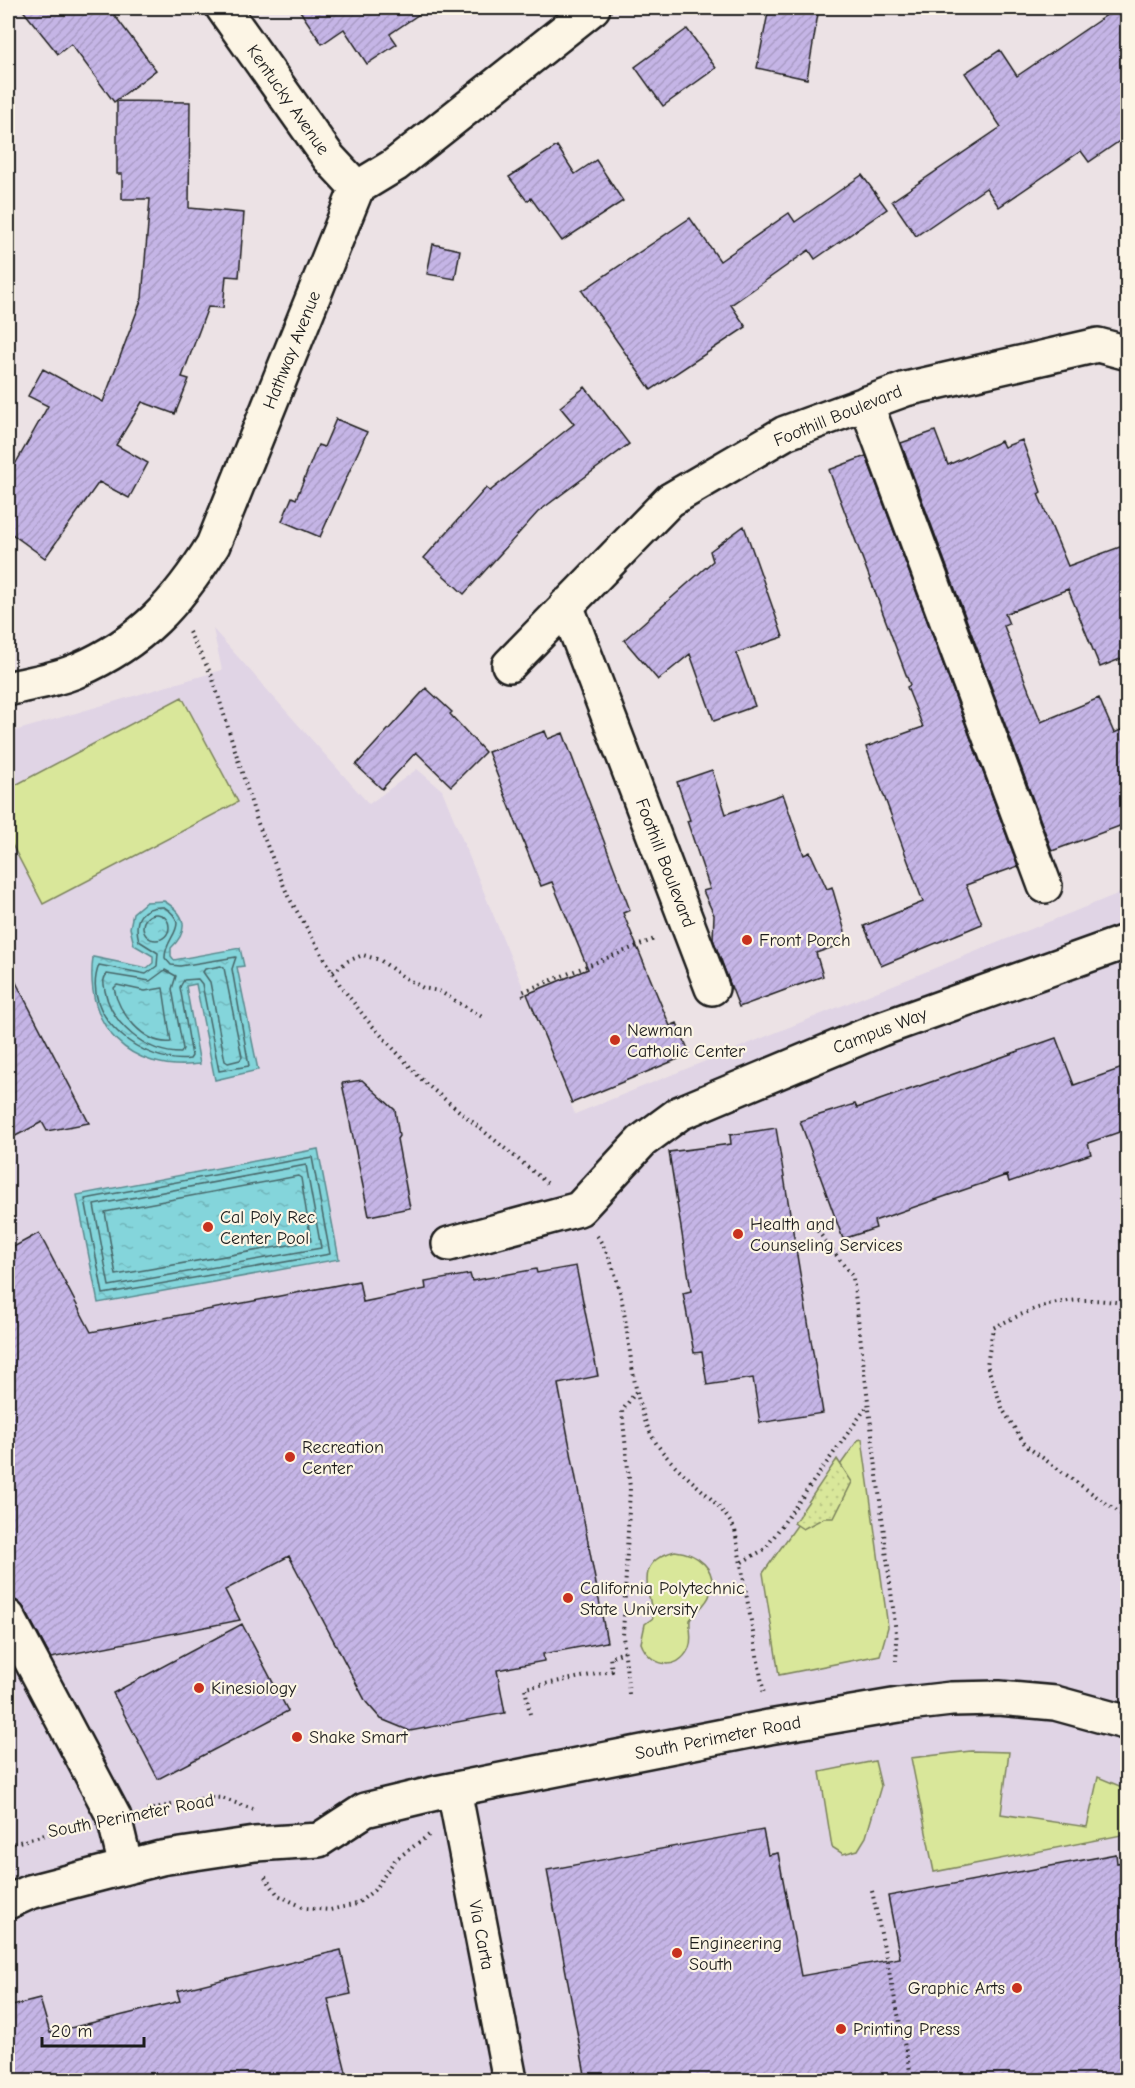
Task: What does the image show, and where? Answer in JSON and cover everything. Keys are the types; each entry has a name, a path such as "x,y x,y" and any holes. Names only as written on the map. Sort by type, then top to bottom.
{"street":[{"name":"Kentucky Avenue","path":"223,8 329,158 357,188"},
{"path":"357,188 395,165 593,8"},
{"name":"Hathway Avenue","path":"8,689 77,671 131,642 186,588 213,545 357,188"},
{"name":"Foothill Boulevard","path":"508,665 670,500 786,433 906,388 1098,345 1128,353"},
{"path":"866,404 1045,886"},
{"name":"Foothill Boulevard","path":"566,605 712,988"},
{"name":"Campus Way","path":"579,1209 642,1141 680,1113 870,1033 1128,941"},
{"path":"448,1244 579,1209"},
{"path":"8,1617 114,1817 126,1867"},
{"name":"South Perimeter Road","path":"8,1902 30,1892 161,1858 255,1844 319,1840 365,1810 454,1790 769,1727 909,1704 951,1699 999,1698 1055,1703 1128,1723"},
{"name":"Via Carta","path":"454,1790 508,2076"}],"path":[{"path":"172,602 212,676 257,821 288,896 332,973 367,1020 425,1083 579,1209 602,1243 614,1270 638,1388 654,1439 728,1517 735,1530 769,1727"},
{"path":"524,996 522,992 689,925"},
{"path":"332,973 348,961 363,955 380,960 423,988 439,991 484,1018"},
{"path":"814,1226 853,1277 897,1641 896,1661"},
{"path":"1128,1304 1111,1301 1057,1301 1030,1309 993,1328 987,1365 1003,1410 1026,1446 1128,1519"},
{"path":"629,1694 624,1652 630,1488 621,1411 638,1388"},
{"path":"742,1562 765,1549 868,1404"},
{"path":"530,1714 525,1688 612,1671 610,1657 624,1652"},
{"name":"South Perimeter Road","path":"8,1845 38,1835 209,1797 222,1798 261,1812"},
{"path":"872,1891 912,2080"}],"shaded area":[{"name":"California Polytechnic State University","path":"213,629 369,804 417,769 442,790 575,1114 1127,890 1127,2080 8,2080 8,733 222,670"}],"green space":[{"path":"182,697 238,802 43,904 8,837 8,789"},
{"path":"862,1439 888,1627 880,1655 779,1675 763,1573 858,1440"},
{"path":"837,1459 852,1482 834,1518 824,1518 803,1529 794,1523"},
{"path":"675,1551 691,1555 704,1564 709,1570 712,1585 706,1601 690,1620 689,1648 678,1661 664,1664 650,1657 641,1643 645,1624 653,1618 647,1577 654,1562"},
{"path":"971,1751 1009,1752 1001,1814 1087,1827 1098,1777 1127,1789 1127,1834 934,1872 911,1758"},
{"path":"875,1761 881,1786 866,1837 858,1850 843,1854 832,1847 820,1772"}],"water":[{"path":"164,901 177,911 183,923 181,935 171,948 171,956 174,960 240,948 244,966 237,967 258,1070 215,1080 196,984 186,986 200,1064 175,1065 152,1061 133,1053 116,1040 104,1024 96,1005 92,982 93,957 147,968 153,963 153,956 134,945 130,928 133,913 146,902"},
{"name":"Cal Poly Rec Center Pool","path":"318,1149 339,1259 98,1303 77,1195"}],"building":[{"path":"21,8 109,8 156,70 114,102 71,44 58,54"},
{"path":"298,8 428,8 390,34 397,44 367,64 344,29 322,44"},
{"path":"769,8 819,8 807,79 757,68"},
{"path":"1117,8 1128,8 1128,135 1089,162 1081,151 999,207 986,188 916,236 892,201 1001,127 965,73 1000,50 1017,76"},
{"path":"687,29 716,68 663,106 635,67"},
{"path":"117,101 190,102 189,208 244,213 239,277 226,276 223,308 208,307 182,377 189,379 175,414 142,402 116,445 148,463 129,498 99,482 45,558 8,531 8,477 48,406 28,396 43,369 103,402 142,298 150,199 122,199 122,174 117,174"},
{"path":"557,146 575,174 596,160 623,201 562,241 531,198 527,201 509,177"},
{"path":"862,175 887,209 815,259 809,250 731,305 746,327 651,390 582,291 690,218 720,261 789,213 795,222"},
{"path":"433,244 460,250 455,279 427,274"},
{"path":"585,387 629,444 538,512 464,594 424,558 486,488 490,491 574,424 560,407"},
{"path":"336,419 367,432 320,537 282,521 292,497 296,499 318,445 324,447"},
{"path":"935,431 948,465 1001,441 1004,447 1022,440 1041,492 1038,494 1068,566 1128,544 1128,656 1100,667 1068,589 1005,614 1009,624 1004,626 1041,722 1099,698 1114,733 1128,727 1128,823 1052,851 901,443"},
{"path":"866,456 1018,866 966,885 982,924 881,966 864,926 923,902 866,747 923,727 907,687 910,685 829,470"},
{"path":"744,526 783,637 736,653 755,706 714,721 690,654 658,680 624,640 713,561 710,551"},
{"path":"426,688 452,712 450,714 485,752 451,786 416,752 382,789 356,765"},
{"path":"545,731 548,739 563,733 630,910 623,913 670,1026 677,1023 690,1054 572,1103 527,994 588,969 552,882 541,886 488,752"},
{"path":"712,770 726,814 783,794 804,855 810,852 827,889 832,887 848,942 816,953 823,976 739,1007 713,939 714,915 703,891 710,889 687,821 690,820 677,782"},
{"path":"8,967 89,1123 47,1131 42,1122 8,1140"},
{"path":"1056,1038 1074,1085 1128,1066 1128,1129 1088,1143 1091,1154 1009,1182 1007,1175 874,1221 876,1228 843,1239 800,1121 855,1104 857,1108"},
{"path":"362,1080 395,1110 399,1136 397,1139 410,1208 369,1216 342,1083"},
{"path":"776,1128 823,1413 760,1423 753,1378 707,1385 702,1352 694,1353 683,1293 691,1291 669,1152 731,1144 730,1135"},
{"name":"Recreation Center","path":"39,1233 91,1332 359,1281 363,1302 426,1289 425,1282 470,1274 472,1281 536,1269 537,1273 576,1266 598,1376 558,1384 607,1642 543,1654 544,1661 497,1670 505,1713 410,1731 381,1719 366,1702 289,1556 225,1590 240,1620 51,1658 24,1608 17,1601 8,1598 8,1250"},
{"name":"Kinesiology","path":"242,1624 288,1711 158,1779 113,1693"},
{"path":"763,1830 768,1855 778,1853 801,1976 900,1958 888,1896 1116,1854 1117,1863 1128,1861 1128,2080 586,2080 547,1870"},
{"path":"341,1950 351,1994 328,1999 348,2080 8,2080 8,2007 40,1999 50,2033 180,2001 177,1991"}],"place":[{"name":"Front Porch","path":"747,940"},
{"name":"Newman Catholic Center","path":"615,1040"},
{"name":"Cal Poly Rec Center Pool","path":"208,1227"},
{"name":"Health and Counseling Services","path":"738,1234"},
{"name":"Recreation Center","path":"290,1457"},
{"name":"California Polytechnic State University","path":"568,1598"},
{"name":"Kinesiology","path":"199,1688"},
{"name":"Shake Smart","path":"297,1737"},
{"name":"Engineering South","path":"677,1953"},
{"name":"Graphic Arts","path":"1017,1988"},
{"name":"Printing Press","path":"841,2029"}]}
